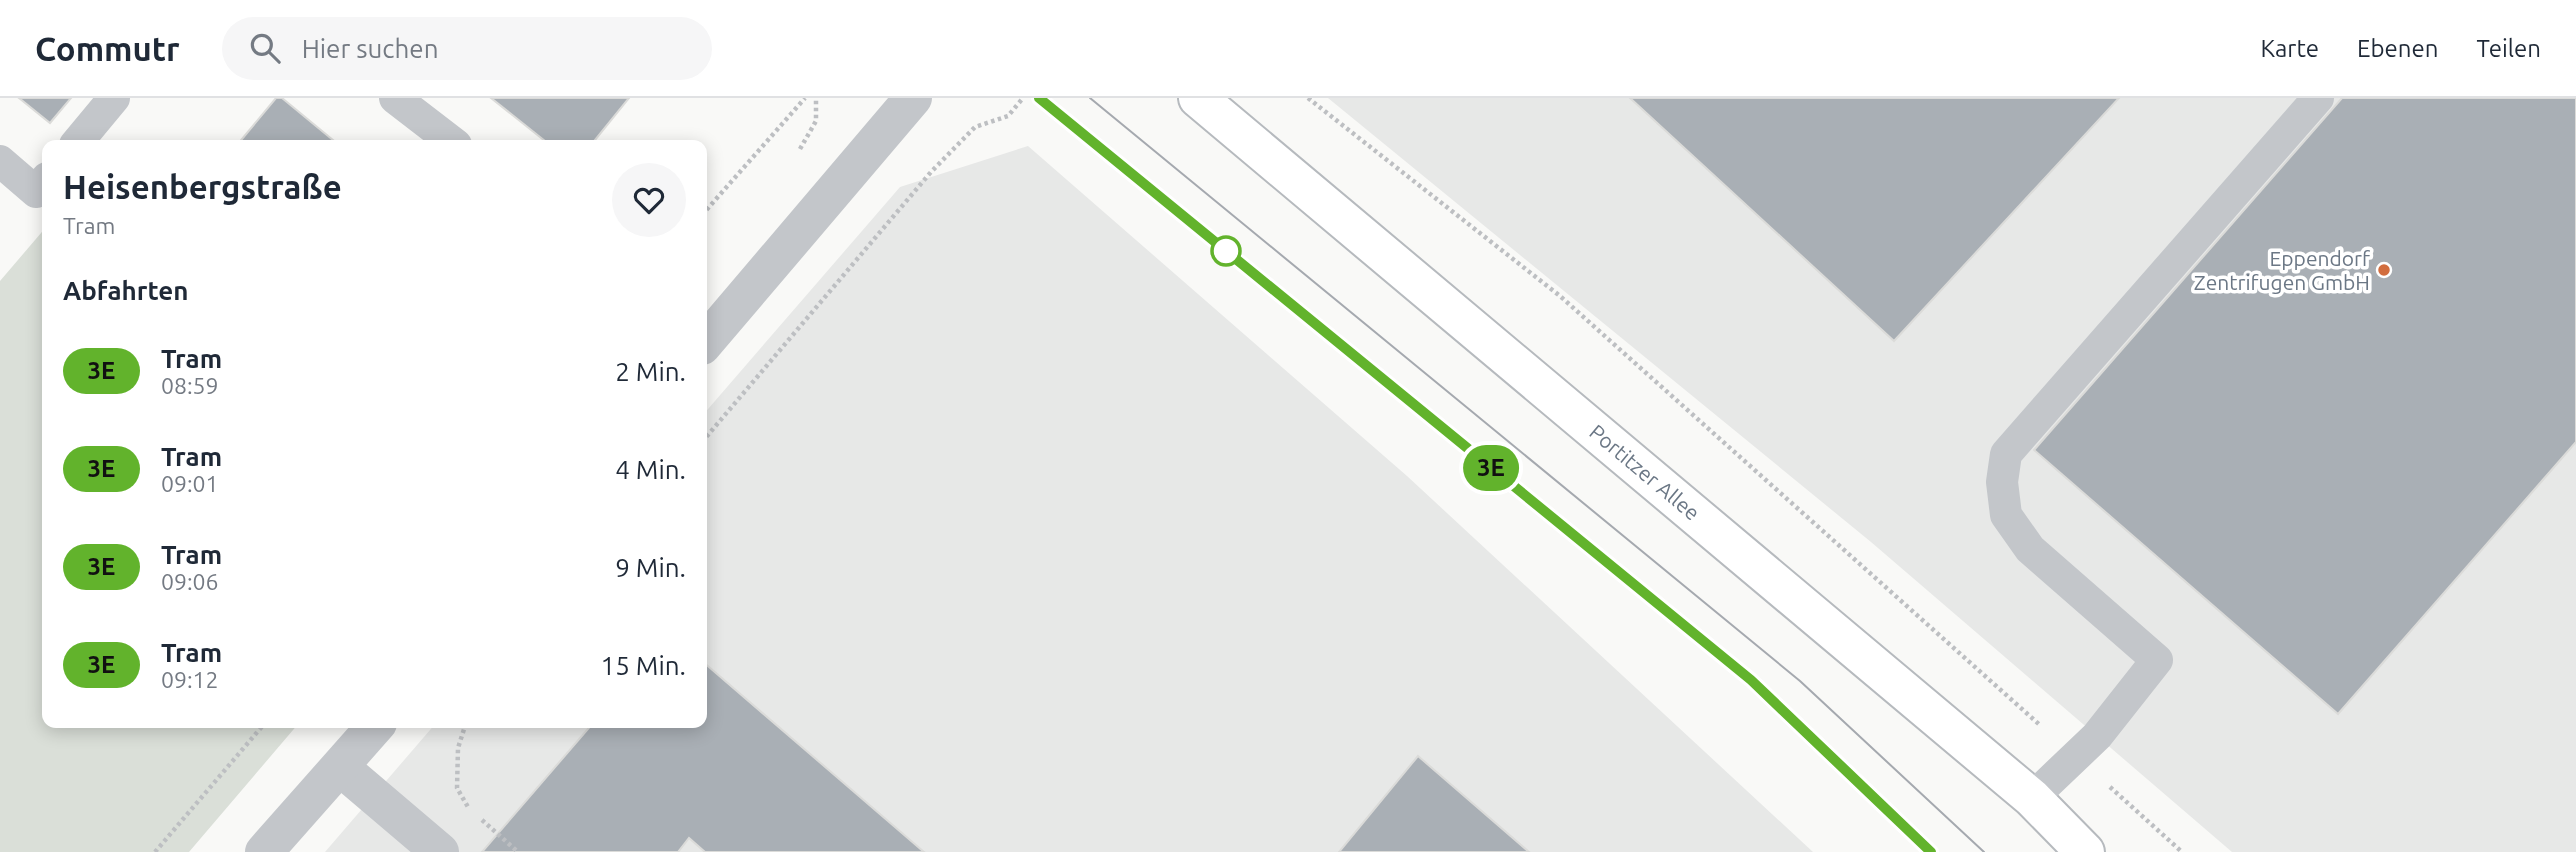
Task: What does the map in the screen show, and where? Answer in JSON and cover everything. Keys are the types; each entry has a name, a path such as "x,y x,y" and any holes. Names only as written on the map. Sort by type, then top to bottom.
{"main road":[{"name":"Portitzer Allee","path":"1198,98 2032,798 2085,852"}],"street":[{"path":"707,337 913,98"},
{"path":"264,852 374,728"},
{"path":"340,767 440,852"}],"lane":[{"path":"79,140 114,98"},
{"path":"395,98 450,140"},
{"path":"2032,798 2096,736 2157,660 2030,549 2006,515 2002,482 2006,454 2318,98"},
{"path":"0,161 36,191 42,184"}],"path":[{"path":"707,209 805,98"},
{"path":"707,436 931,172 975,127 1007,116 1023,98"},
{"path":"1308,98 1560,296 2182,852"},
{"path":"155,852 261,728"},
{"path":"464,728 458,748 457,788 470,810"},
{"path":"480,818 518,852"}],"shaded area":[{"name":"Eppendorf Zentrifugen GmbH","path":"1328,98 2576,98 2576,852 2232,852 1871,542"},
{"path":"1028,146 1407,476 1813,852 325,852 432,728 707,728 707,410 900,187"},
{"path":"42,232 42,728 295,728 189,852 0,852 0,281"}],"building":[{"path":"19,98 71,98 50,123"},
{"path":"276,98 282,98 333,140 241,140"},
{"path":"491,98 629,98 595,140 544,140"},
{"path":"1630,98 2119,98 1894,341"},
{"name":"Eppendorf Zentrifugen GmbH","path":"2342,98 2576,98 2576,442 2338,714 2034,450"},
{"path":"707,665 924,852 705,852 689,838 678,852 482,852 589,728 707,728"},
{"path":"1418,756 1529,852 1339,852"}],"tram line":[{"path":"1039,98 1751,680 1931,852"},
{"name":"3E","path":"1039,98 1751,680 1931,852"},
{"path":"1090,98 1800,681 1984,852"}],"place":[{"name":"Eppendorf Zentrifugen GmbH","path":"2384,270"}]}
